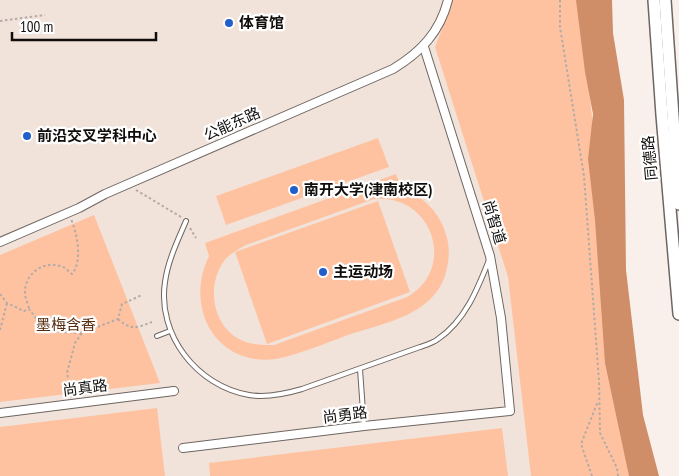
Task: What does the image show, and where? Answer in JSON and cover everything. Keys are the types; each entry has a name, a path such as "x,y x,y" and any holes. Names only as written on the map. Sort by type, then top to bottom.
{"main road":[{"name":"同德路","path":"654,0 679,314"},
{"name":"同德路","path":"665,0 679,204"}],"street":[{"name":"公能东路","path":"0,242 127,184 393,69 409,60 424,47 444,14 448,0"},
{"name":"尚智道","path":"424,47 490,256 501,318 510,411"},
{"name":"尚真路","path":"0,413 174,391"},
{"name":"尚勇路","path":"183,448 364,426 510,411"}],"lane":[{"path":"186,221 168,264 165,282 164,299 170,331 178,347 203,374 218,386 249,395 282,394 360,369 438,340 452,326 475,294 490,256"},
{"path":"157,336 170,331"},
{"path":"360,369 364,426"}],"path":[{"path":"560,0 560,26 584,176 600,433 618,468 618,476"},
{"path":"0,21 45,15"},
{"path":"127,184 186,221 196,238"},
{"path":"68,212 76,230 78,252 75,270 72,274 63,267 51,265 32,272 25,289 30,309 42,326 58,332 82,332 118,319"},
{"path":"0,294 7,303 24,311 30,309"},
{"path":"118,319 122,304 142,295"},
{"path":"0,330 7,303"},
{"path":"118,319 127,327 137,328 152,322"},
{"path":"73,404 67,373 75,343 82,332"},
{"path":"592,476 581,444 599,400"}],"shaded area":[{"name":"南开大学(津南校区)","path":"0,0 570,0 623,476 0,476"},
{"path":"576,0 612,0 613,33 624,100 626,270 643,415 659,476 629,476 605,363 595,220 588,159 593,114 585,72"}],"green space":[{"path":"453,0 580,0 629,476 531,476 508,277 435,47"},
{"path":"378,138 389,167 226,225 216,196"},
{"name":"主运动场","path":"396,174 401,187 424,201 441,221 448,242 449,255 446,272 440,287 420,308 392,321 294,354 276,359 255,359 236,353 221,343 210,330 203,313 200,295 202,275 209,256 205,243","holes":["374,199 394,200 411,208 423,220 431,235 434,252 432,269 423,284 407,297 274,345 243,341 230,333 223,325 215,305 215,284 222,264 232,253 246,245"]},
{"name":"主运动场","path":"378,201 410,292 267,344 235,252"},
{"name":"墨梅含香","path":"94,215 160,383 0,402 0,255"},
{"path":"157,408 165,476 0,476 0,427"},
{"path":"502,428 508,476 210,476 209,463"}],"place":[{"name":"体育馆","path":"229,23"},
{"name":"前沿交叉学科中心","path":"27,136"},
{"name":"南开大学(津南校区)","path":"294,190"},
{"name":"主运动场","path":"323,272"}]}
